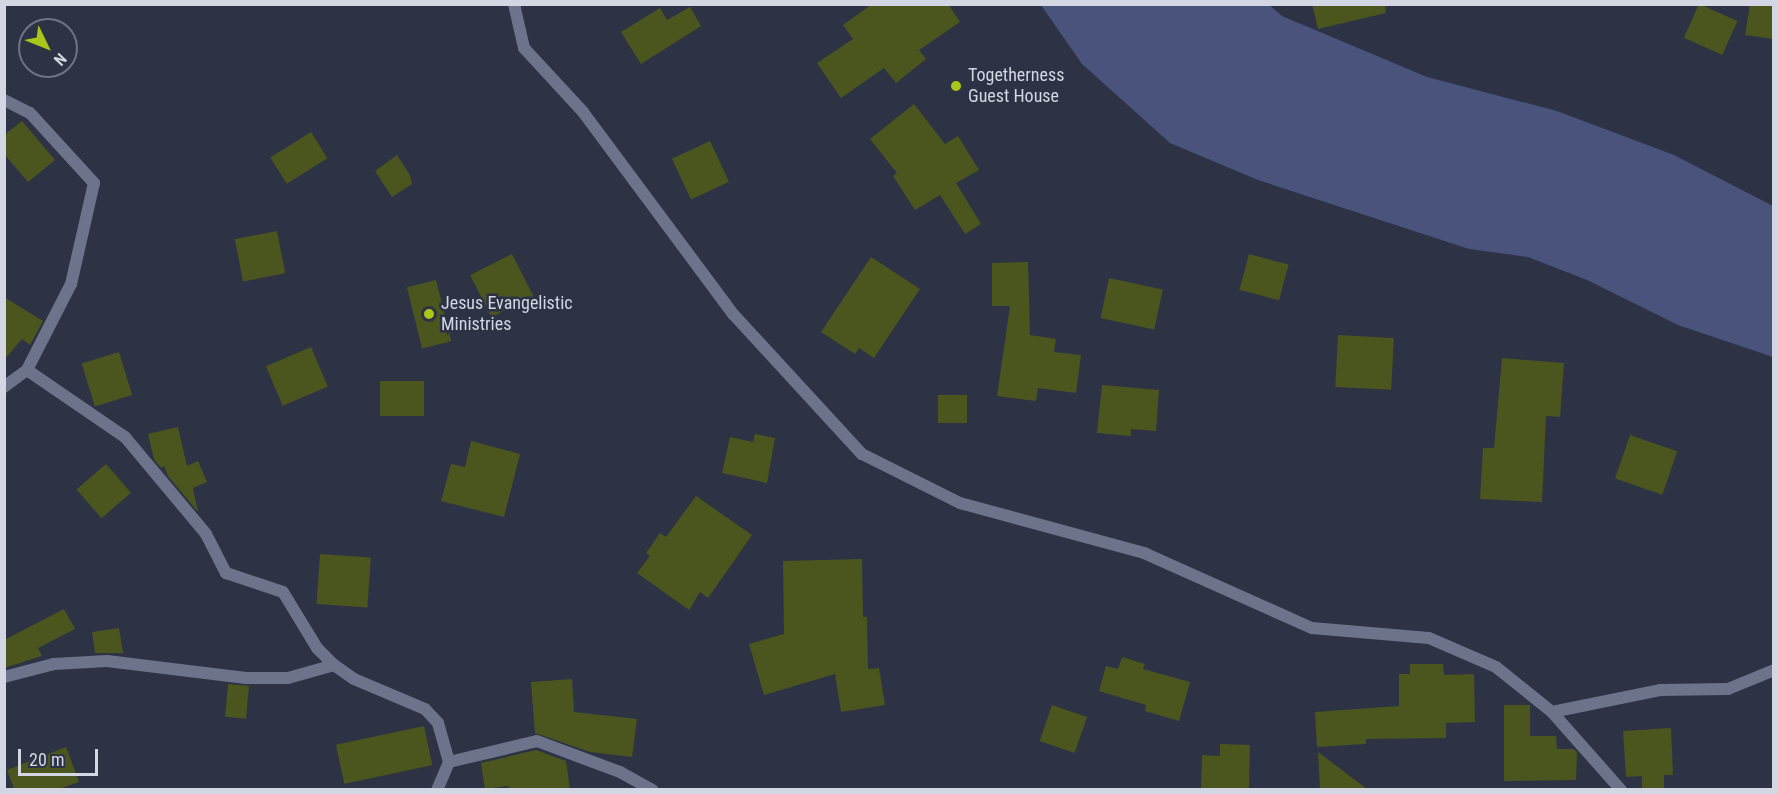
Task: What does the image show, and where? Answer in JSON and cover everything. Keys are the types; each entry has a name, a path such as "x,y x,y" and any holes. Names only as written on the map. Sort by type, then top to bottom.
{"street":[{"path":"514,4 524,48 583,112 734,315 862,454 960,502 1144,553 1312,628 1429,638 1496,667 1552,712 1621,789"},
{"path":"4,100 30,113 94,183 71,284 27,370 4,387"},
{"path":"27,370 125,437 206,534 226,573 283,592 317,648 334,665 354,679 425,709 438,723 449,762 437,789"},
{"path":"4,677 54,664 107,661 246,678 288,678 334,665"},
{"path":"1552,712 1660,690 1728,689 1773,670"},
{"path":"449,762 537,741 620,772 652,789"}],"shaded area":[{"path":"1041,5 1269,5 1282,16 1427,77 1557,111 1674,155 1773,206 1773,357 1678,325 1587,280 1528,257 1469,249 1258,180 1170,143 1082,64"}],"building":[{"path":"872,4 948,4 960,22 919,50 926,59 896,83 884,68 841,98 817,63 853,39 843,25"},
{"path":"1312,4 1385,4 1386,13 1318,29"},
{"path":"1699,4 1737,21 1722,55 1684,38"},
{"path":"1750,4 1773,4 1773,39 1745,35"},
{"path":"690,7 701,26 641,64 621,32 660,8 667,20"},
{"path":"914,104 945,144 958,136 979,170 956,183 981,224 965,234 940,195 915,210 893,176 897,173 870,139"},
{"path":"22,121 55,160 28,182 4,154 4,135"},
{"path":"311,132 327,158 287,184 270,157"},
{"path":"710,141 729,182 691,200 672,159"},
{"path":"397,155 410,175 412,184 392,197 375,171"},
{"path":"277,231 285,273 243,281 235,239"},
{"path":"512,254 533,296 491,317 470,275"},
{"path":"1249,254 1289,265 1279,300 1239,290"},
{"path":"871,257 920,289 874,358 859,348 855,354 821,332"},
{"path":"1028,262 1030,335 1056,339 1054,352 1081,355 1076,393 1038,388 1036,401 997,396 1010,306 992,306 992,263"},
{"path":"1109,278 1163,289 1154,330 1100,318"},
{"name":"Jesus Evangelistic Ministries","path":"436,280 451,341 422,348 407,287"},
{"path":"4,297 43,321 30,345 22,339 4,360"},
{"path":"1338,335 1394,338 1391,390 1335,387"},
{"path":"311,347 328,387 283,406 266,366"},
{"path":"119,352 132,395 95,406 82,363"},
{"path":"1502,358 1564,363 1560,417 1546,416 1542,502 1480,499 1483,448 1494,448"},
{"path":"380,381 424,381 424,416 380,416"},
{"path":"1102,385 1159,390 1156,431 1131,429 1131,436 1097,433"},
{"path":"938,395 967,395 967,423 938,423"},
{"path":"178,427 187,466 198,461 207,482 193,488 198,512 168,476 164,466 161,468 154,459 148,434"},
{"path":"755,434 775,438 767,483 722,473 730,437 753,442"},
{"path":"1630,435 1677,451 1662,495 1615,478"},
{"path":"471,441 520,454 504,517 441,501 451,464 465,467"},
{"path":"106,464 131,493 101,518 77,490"},
{"path":"696,496 752,535 708,598 700,592 689,610 637,573 650,556 646,553 660,533 666,537"},
{"path":"320,554 371,558 367,607 317,604"},
{"path":"862,559 863,617 867,617 868,669 879,668 885,705 841,712 835,674 764,695 749,644 784,634 783,561"},
{"path":"64,609 75,629 38,648 42,656 4,668 4,640"},
{"path":"119,628 123,653 95,653 92,632"},
{"path":"1122,657 1145,664 1143,669 1190,682 1179,721 1145,711 1146,705 1099,691 1106,666 1118,669"},
{"path":"1410,664 1443,664 1444,675 1474,674 1475,722 1446,723 1446,738 1366,739 1366,744 1317,747 1315,712 1399,706 1399,674 1410,674"},
{"path":"572,679 574,712 637,719 632,757 590,752 535,733 531,682"},
{"path":"228,684 249,686 246,719 225,717"},
{"path":"1052,705 1087,717 1075,753 1040,741"},
{"path":"1504,705 1530,705 1530,736 1556,736 1557,749 1573,749 1577,752 1576,780 1504,781"},
{"path":"424,726 432,765 344,784 336,745"},
{"path":"1671,728 1673,775 1664,775 1664,789 1642,789 1642,776 1626,777 1623,731"},
{"path":"1220,744 1250,745 1249,789 1201,789 1202,755 1220,756"},
{"path":"66,747 79,782 59,789 14,789 7,770"},
{"path":"536,750 566,761 570,789 509,789 508,786 485,789 481,763"},
{"path":"1318,752 1367,789 1320,789"}],"place":[{"name":"Togetherness Guest House","path":"956,86"},
{"name":"Jesus Evangelistic Ministries","path":"429,314"}]}
